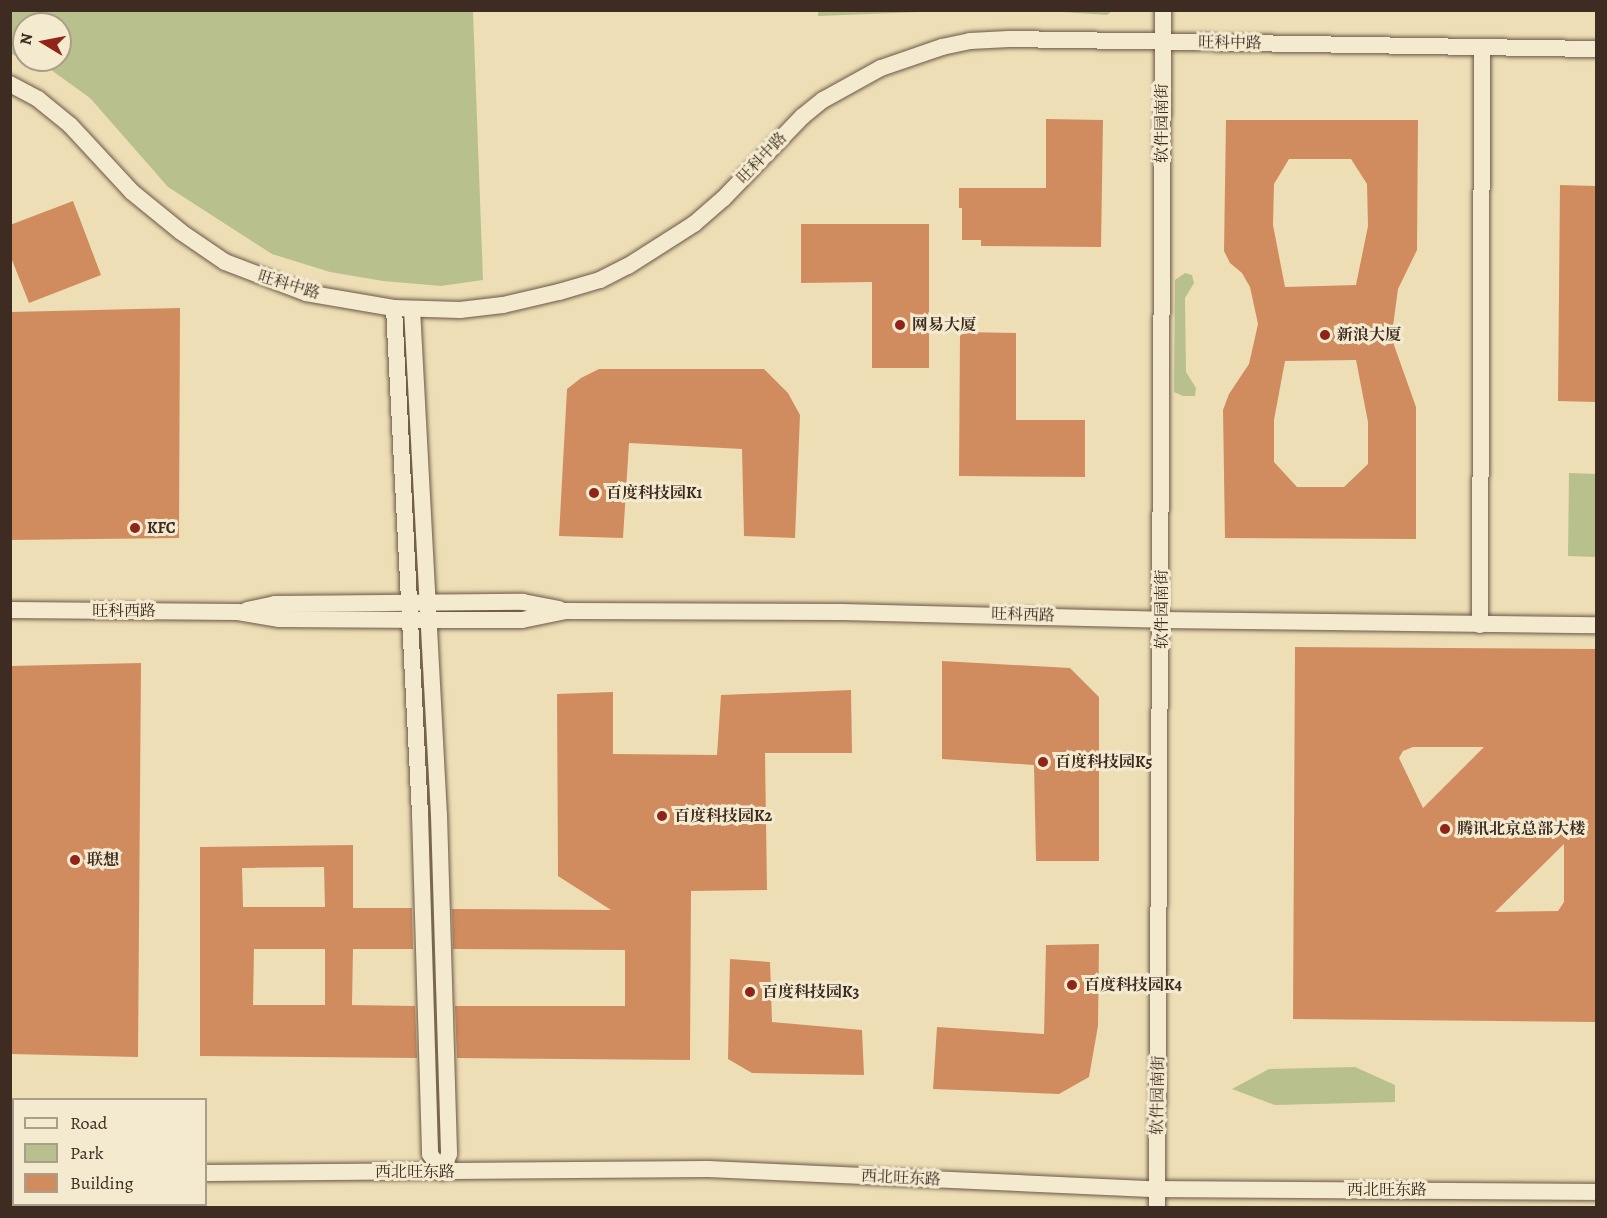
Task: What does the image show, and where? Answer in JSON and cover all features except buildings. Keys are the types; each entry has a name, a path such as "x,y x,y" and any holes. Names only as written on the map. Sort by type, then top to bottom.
{"street":[{"name":"软件园南街","path":"1157,1208 1162,620 1163,10"},
{"name":"旺科中路","path":"10,84 38,99 70,125 132,192 181,232 225,262 306,293 394,308 460,310 502,305 600,280 628,266 694,224 723,199 802,116 823,100 850,83 908,57 970,41 1163,41 1482,49 1596,48"},
{"path":"1480,625 1482,49"},
{"path":"394,308 420,814 430,1154 442,1172"},
{"path":"412,309 439,815 449,1154 442,1172"},
{"path":"409,611 427,602 523,602 566,611"},
{"name":"旺科西路","path":"10,610 238,612 274,604 409,611"},
{"path":"409,611 428,620 522,620 566,611"},
{"name":"旺科西路","path":"566,611 881,612 1162,620 1596,625"},
{"name":"西北旺东路","path":"207,1173 708,1169 1157,1189 1596,1192"}],"green space":[{"path":"818,10 948,11 818,16"},
{"path":"1033,10 1112,10 1112,11 1107,15"},
{"path":"10,11 473,11 483,280 441,286 383,281 330,272 272,254 168,187 90,98 54,72 72,72 72,12 12,12 11,54"},
{"path":"1185,273 1192,275 1194,283 1185,298 1186,372 1196,388 1195,396 1183,396 1174,392 1175,280"},
{"path":"1569,473 1596,474 1596,557 1568,556"},
{"path":"1355,1067 1395,1085 1395,1102 1275,1105 1232,1089 1269,1069"}],"place":[{"name":"网易大厦","path":"900,325"},
{"name":"新浪大厦","path":"1325,335"},
{"name":"百度科技园K1","path":"594,493"},
{"name":"KFC","path":"135,528"},
{"name":"百度科技园K5","path":"1043,762"},
{"name":"百度科技园K2","path":"662,816"},
{"name":"腾讯北京总部大楼","path":"1445,829"},
{"name":"联想","path":"75,860"},
{"name":"百度科技园K4","path":"1072,985"},
{"name":"百度科技园K3","path":"750,992"}]}
